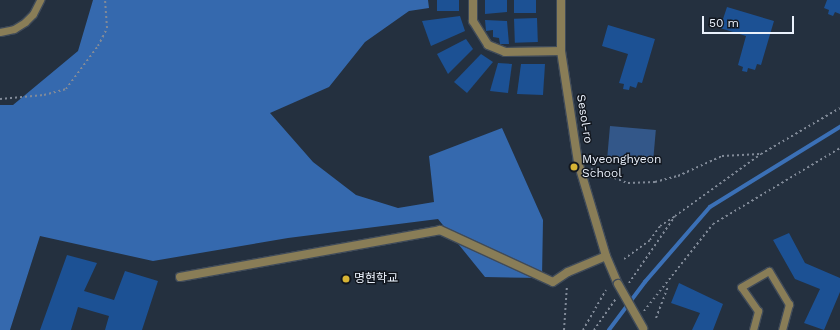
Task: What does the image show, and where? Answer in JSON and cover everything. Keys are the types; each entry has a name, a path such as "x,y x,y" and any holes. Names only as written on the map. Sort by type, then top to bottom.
{"street":[{"path":"473,0 473,21 488,45 505,52 561,51"},
{"name":"Sesol-ro","path":"561,0 561,51 578,162 606,256 643,329"},
{"path":"180,277 440,230 553,282 568,272 606,256"}],"lane":[{"path":"0,32 14,29 25,22 33,14 40,0"},
{"path":"753,330 758,311 741,287 769,271 789,304 782,330"}],"path":[{"path":"0,99 44,95 66,89 98,46 107,28 105,0"},
{"path":"624,259 650,240 660,226 761,154 840,108"},
{"path":"642,313 713,224 840,148"},
{"path":"591,169 628,183 655,182 678,176 722,156 761,154"},
{"path":"622,286 639,272 675,216"},
{"path":"564,330 567,283 573,281"},
{"path":"656,318 668,287"},
{"path":"583,330 606,290"},
{"path":"594,330 621,293"}],"shaded area":[{"path":"93,0 428,0 429,8 409,11 365,42 329,87 270,113 313,162 356,195 398,208 434,202 429,156 502,128 543,220 542,278 485,277 438,219 288,238 153,261 40,236 10,330 0,330 0,105 13,105 78,51"},
{"path":"610,126 656,130 653,164 607,160"}],"building":[{"path":"437,0 459,0 459,11 437,11"},
{"path":"485,0 507,0 507,12 485,14"},
{"path":"514,0 536,0 536,13 514,13"},
{"path":"827,0 840,0 840,14 835,12 833,16 828,14 829,10 824,8"},
{"path":"727,7 774,21 761,65 757,64 755,70 748,68 747,72 742,71 743,67 738,65 746,36 720,28"},
{"path":"460,16 465,31 431,46 422,21"},
{"path":"537,18 538,42 515,43 514,19"},
{"path":"485,20 507,21 509,44 500,44 499,38 493,37 493,30 486,31"},
{"path":"608,25 655,39 642,83 638,82 636,88 630,86 629,90 623,89 624,84 619,83 628,54 602,46"},
{"path":"466,39 473,49 448,74 437,54"},
{"path":"481,54 493,62 467,93 454,82"},
{"path":"498,63 512,64 508,93 490,91"},
{"path":"521,64 545,64 543,95 517,94"},
{"path":"789,233 805,263 840,278 840,292 824,330 804,323 820,289 795,279 773,240"},
{"path":"67,255 97,263 84,291 114,300 125,271 158,281 142,330 105,330 109,316 78,307 71,330 40,330"},
{"path":"679,283 723,304 713,330 692,330 700,313 671,303"}],"waterway":[{"path":"609,330 645,282 710,207 840,127"}],"place":[{"name":"Myeonghyeon School","path":"574,167"},
{"name":"명현학교","path":"346,279"}]}
